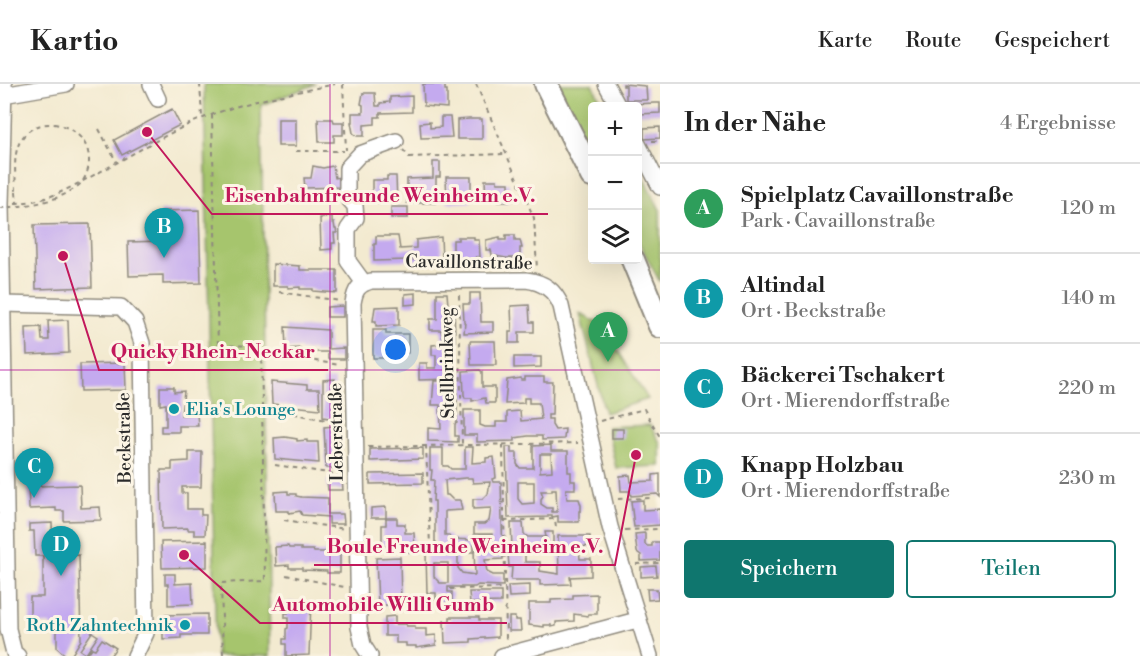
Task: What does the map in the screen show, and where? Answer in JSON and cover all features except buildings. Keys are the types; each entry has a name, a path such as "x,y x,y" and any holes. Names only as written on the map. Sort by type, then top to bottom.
{"main road":[{"path":"546,84 588,168"},
{"path":"637,264 660,326"},
{"path":"638,264 660,296"}],"street":[{"path":"18,656 8,629 1,204 4,89 66,84"},
{"path":"151,84 158,99"},
{"path":"606,84 616,102"},
{"path":"352,303 354,292 364,283 348,261 348,229 356,218 355,206 347,197 347,168 360,154 396,141"},
{"path":"642,152 660,187"},
{"name":"Cavaillonstraße","path":"364,283 371,280 538,281 557,295 603,500 637,620 650,656"},
{"name":"Leberstraße","path":"352,303 360,635 370,656"},
{"name":"Beckstraße","path":"3,304 121,307 135,322 142,343 146,633 135,656"},
{"path":"504,655 637,620"}],"path":[{"path":"200,84 202,118"},
{"path":"0,208 27,205 75,189 81,183 88,168 88,151 80,136 67,126 50,123 34,127 22,138 16,153 17,203 52,197 70,190 117,163 202,118 261,100 335,84"},
{"path":"296,151 346,151 343,84"},
{"path":"476,84 534,218 538,281"},
{"path":"212,115 218,346 261,345 265,580 221,583 223,656"},
{"path":"99,129 117,163"},
{"path":"396,141 409,157 506,154"},
{"path":"298,195 347,197"},
{"name":"Stellbrinkweg","path":"459,280 462,445"},
{"path":"279,292 352,303"},
{"path":"261,352 355,367"},
{"path":"595,422 644,409 660,437"},
{"path":"276,410 356,426"},
{"path":"357,447 590,443"},
{"path":"426,445 430,546"},
{"path":"503,445 504,655"},
{"path":"275,465 357,477"},
{"path":"422,466 427,466"},
{"path":"603,500 653,498"},
{"path":"504,521 555,519 556,528"},
{"path":"284,520 357,531"},
{"path":"611,531 660,529"},
{"path":"621,565 660,563"},
{"path":"286,575 359,590"},
{"path":"450,590 505,588"}],"green space":[{"path":"204,84 316,84 261,105 270,656 216,656"},
{"path":"554,84 592,84 602,102 588,102 588,149"},
{"path":"642,176 660,210 660,282 642,248"},
{"path":"580,314 602,325 648,399 605,413"},
{"path":"650,425 660,443 660,466 616,468 607,427"}],"place":[{"name":"Eisenbahnfreunde Weinheim e.V.","path":"147,132"},
{"name":"Quicky Rhein-Neckar","path":"63,256"},
{"name":"Altindal","path":"164,258"},
{"name":"Spielplatz Cavaillonstraße","path":"608,362"},
{"name":"Elia's Lounge","path":"174,409"},
{"name":"Boule Freunde Weinheim e.V.","path":"636,455"},
{"name":"Bäckerei Tschakert","path":"34,498"},
{"name":"Automobile Willi Gumb","path":"184,555"},
{"name":"Knapp Holzbau","path":"61,576"},
{"name":"Roth Zahntechnik","path":"185,625"}]}
